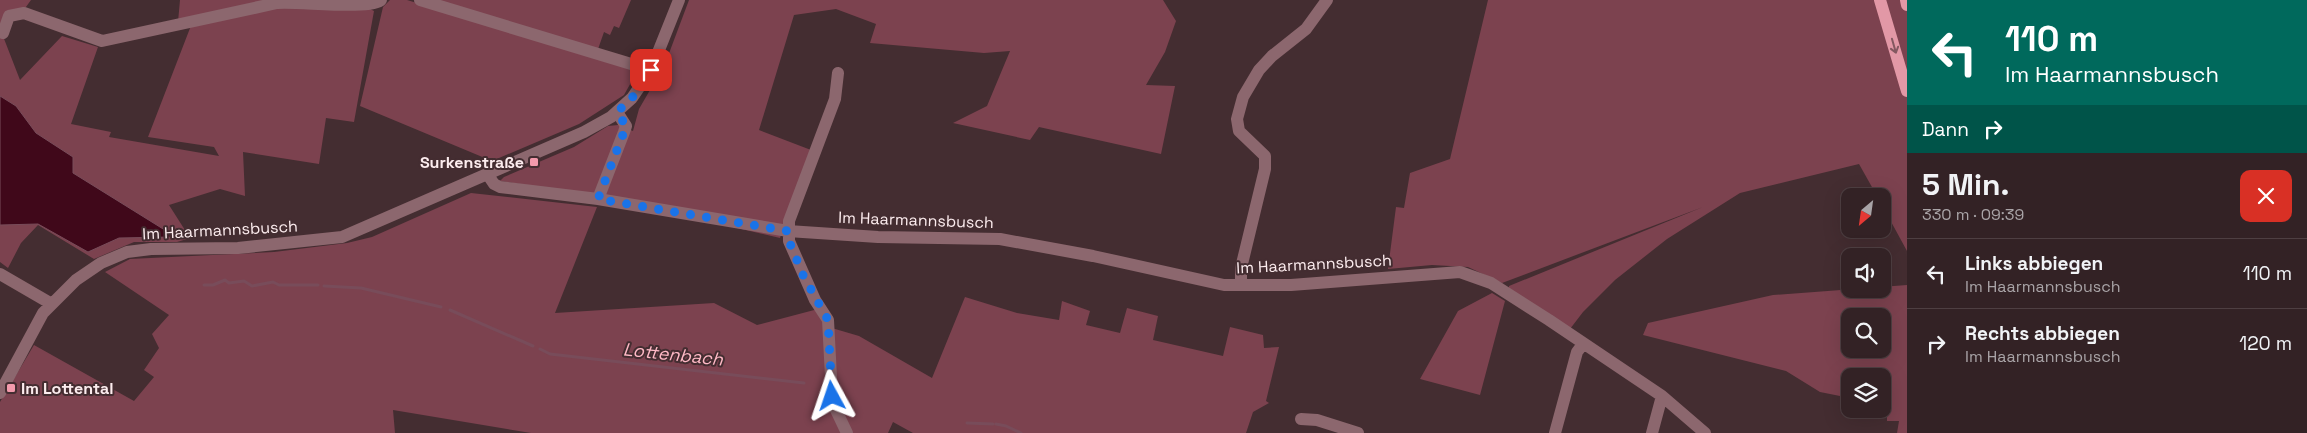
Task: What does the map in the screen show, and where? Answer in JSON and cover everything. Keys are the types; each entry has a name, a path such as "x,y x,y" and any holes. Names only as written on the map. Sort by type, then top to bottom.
{"main road":[{"path":"1880,0 1907,91"},
{"path":"1906,0 1907,5"}],"street":[{"path":"3,32 9,16 24,13 102,41 277,3 294,1 366,5 378,3 381,0"},
{"path":"420,0 651,70"},
{"path":"488,175 584,132 617,112 632,98 651,70 679,0"},
{"path":"1241,285 1241,268 1265,169 1265,156 1239,131 1237,119 1240,106 1259,70 1272,56 1306,29 1328,0"},
{"path":"838,73 835,99 789,221 788,231 789,241 803,275 828,320 832,396 836,410 847,433"},
{"path":"598,199 626,126 617,112"},
{"name":"Im Haarmannsbusch","path":"0,392 42,313 50,303 88,271 127,252 151,249 238,248 342,237 488,175 494,184 500,187 598,199 788,231 878,237 1000,239 1093,256 1217,284 1291,285 1460,272 1490,283 1583,344 1662,396 1705,433"},
{"path":"0,274 50,303"},
{"path":"1555,433 1577,352 1583,344"},
{"path":"1652,433 1662,396"},
{"path":"1302,419 1317,420 1358,433"}],"shaded area":[{"path":"0,0 31,0 23,11 1,31 20,80 62,36 98,47 71,124 111,132 109,137 219,156 214,147 148,137 192,23 277,3 368,8 374,11 354,122 326,118 319,164 243,152 245,196 220,189 169,205 190,238 177,242 134,242 94,259 38,225 21,243 8,268 0,262"},
{"path":"180,0 279,0 178,22"},
{"path":"390,0 407,0 638,70 624,95 579,124 492,161 360,106 383,7"},
{"path":"427,0 631,0 619,28 614,26 610,35 604,32 597,52"},
{"path":"689,0 1163,0 1176,21 1165,52 1146,85 1175,86 1161,154 1039,127 1030,140 953,123 987,106 1010,51 984,53 870,43 876,24 836,9 794,15 759,130 811,150 780,238 594,195 500,181 504,177 574,147 608,126 618,125 633,131 639,109 665,64"},
{"path":"1488,0 1907,0 1907,251 1891,222 1891,188 1872,188 1859,164 1740,193 1667,239 1615,280 1583,312 1570,329 1509,289 1509,286 1703,207 1502,283 1468,267 1432,265 1388,269 1396,207 1404,208 1410,173 1450,159"},
{"path":"0,96 16,106 36,133 73,157 73,173 168,232 171,237 119,238 88,252 38,224 0,225"},
{"path":"471,193 597,207 555,313 714,303 757,325 818,309 825,326 859,336 932,378 965,297 1017,313 1059,320 1062,301 1090,311 1086,325 1120,333 1127,308 1158,316 1153,340 1223,356 1230,327 1263,335 1264,348 1279,347 1266,401 1269,403 1253,412 1246,433 913,433 893,422 888,433 531,433 393,410 395,433 0,433 0,402 34,345 134,401 154,377 144,370 159,348 152,334 169,315 105,272 130,259 274,252 347,243 372,237"},
{"path":"1907,285 1907,433 1897,433 1899,421 1887,421 1887,418 1891,418 1891,368 1841,368 1841,396 1820,392 1786,371 1643,335 1648,323 1773,295 1841,290 1841,298 1891,298 1891,286"},
{"path":"1492,293 1505,301 1480,395 1420,379 1458,311"}],"waterway":[{"name":"Lottenbach","path":"204,285 213,285 225,280 229,283 244,281 252,286 273,282 279,285 318,285"},
{"name":"Lottenbach","path":"324,286 361,288 441,307"},
{"name":"Lottenbach","path":"450,310 533,346"},
{"name":"Lottenbach","path":"540,349 550,354 804,383"},
{"name":"Lottenbach","path":"967,423 993,424"},
{"name":"Lottenbach","path":"996,424 1006,426 1021,433"}],"place":[{"name":"Surkenstraße","path":"534,162"},
{"name":"Im Lottental","path":"11,388"}],"route":[{"path":"651,70 632,98 617,112 626,126 598,199 788,231 789,241 803,275 815,300 824,311 828,320 830,329 830,382 832,396"}]}
